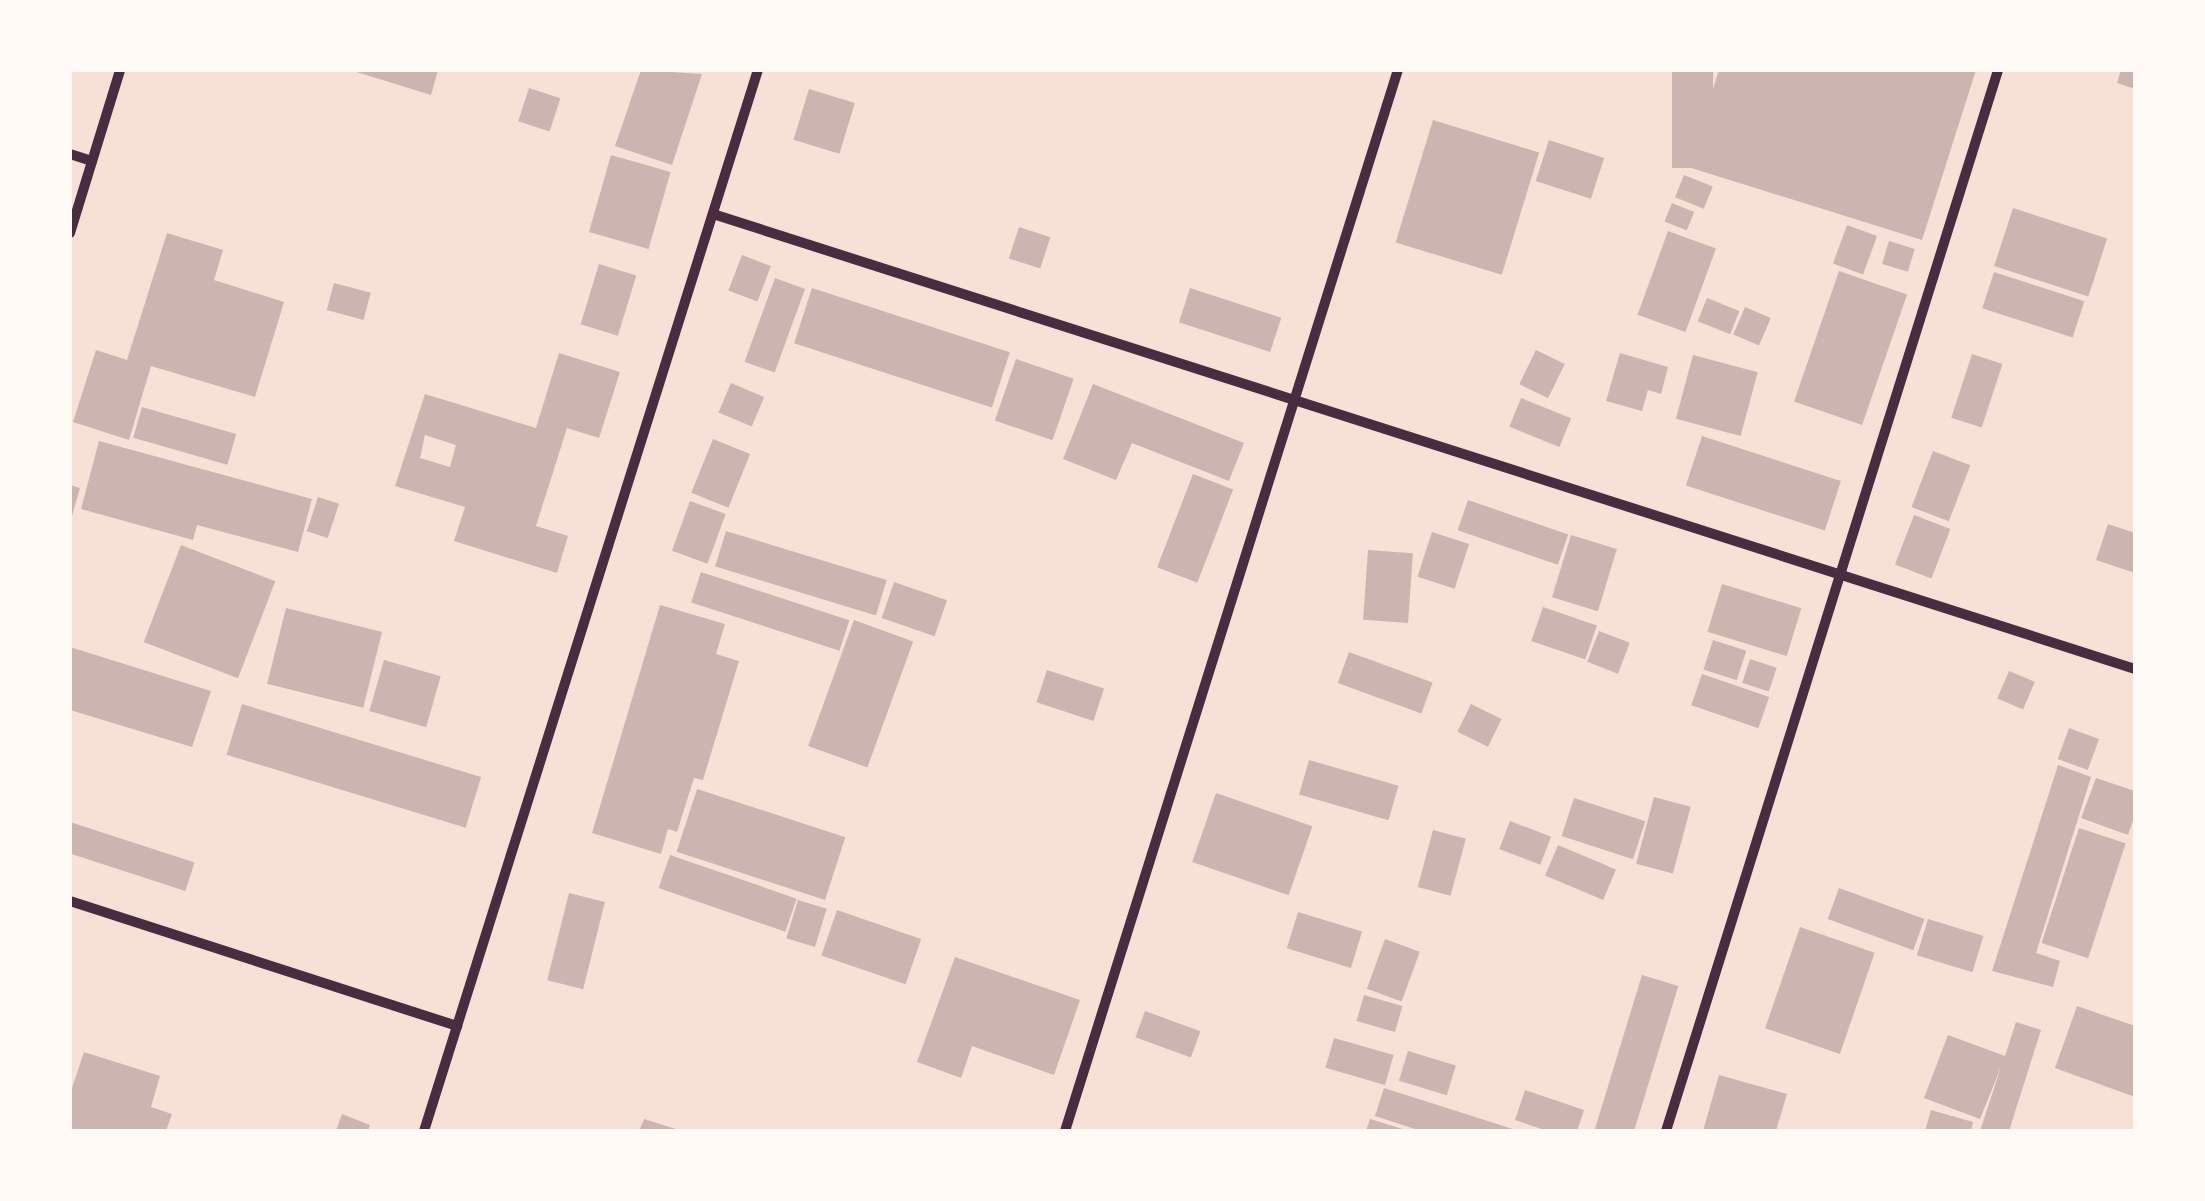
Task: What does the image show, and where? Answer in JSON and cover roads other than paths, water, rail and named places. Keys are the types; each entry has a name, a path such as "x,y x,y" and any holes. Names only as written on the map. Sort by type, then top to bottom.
{"street":[{"path":"70,233 120,70"},
{"path":"424,1131 758,70"},
{"path":"1064,1131 1398,70"},
{"path":"1666,1131 1998,70"},
{"path":"70,154 92,161"},
{"path":"712,214 2135,670"},
{"path":"70,901 457,1026"}]}
